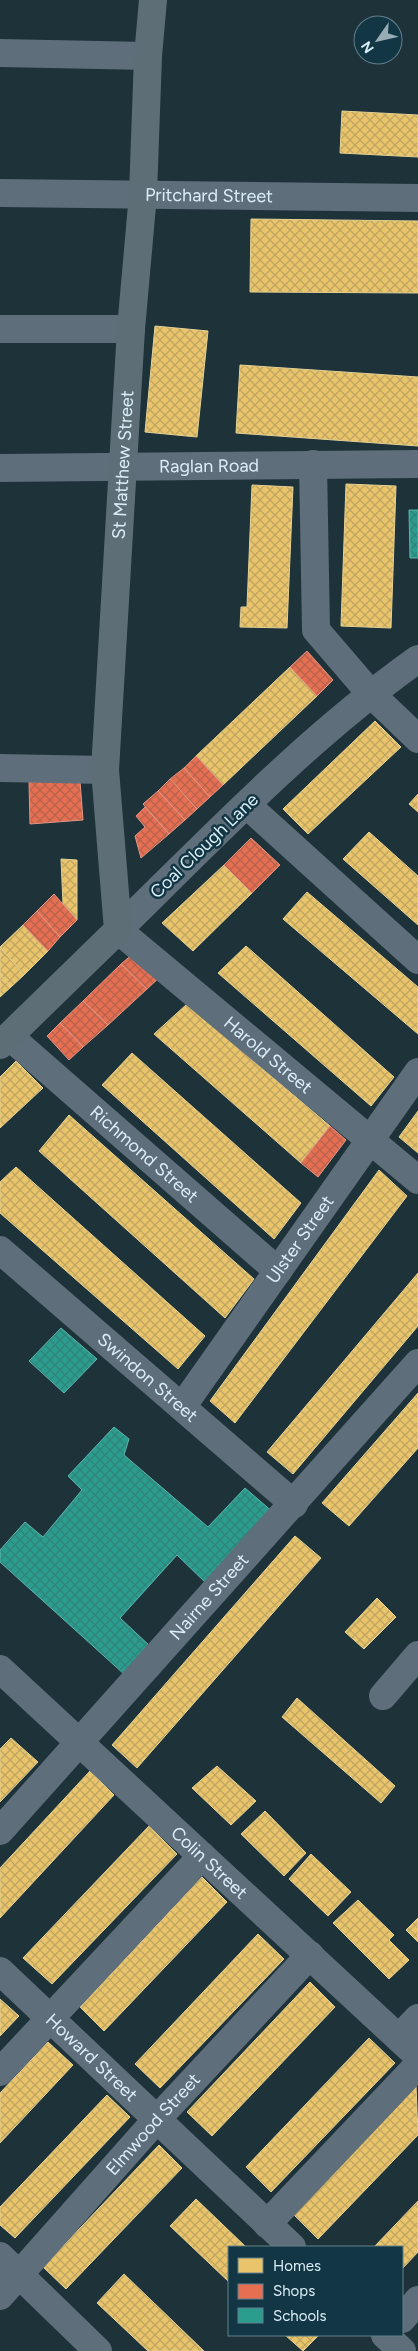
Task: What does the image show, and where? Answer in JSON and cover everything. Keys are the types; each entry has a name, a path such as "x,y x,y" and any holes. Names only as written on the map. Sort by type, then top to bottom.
{"main road":[{"name":"St Matthew Street","path":"118,930 105,770 131,329 143,194 148,56 153,0"},
{"name":"Coal Clough Lane","path":"5,1041 118,930"}],"street":[{"path":"0,53 148,56"},
{"name":"Pritchard Street","path":"0,192 418,198"},
{"path":"0,329 131,329"},
{"path":"313,464 316,630 370,693 418,739"},
{"name":"Raglan Road","path":"0,468 418,464"},
{"name":"Coal Clough Lane","path":"118,930 247,805 370,693 418,659"},
{"path":"0,768 105,770"},
{"path":"247,805 418,960"},
{"name":"Harold Street","path":"118,930 418,1180"},
{"name":"Richmond Street","path":"5,1041 278,1271"},
{"name":"Ulster Street","path":"182,1407 418,1072"},
{"name":"Swindon Street","path":"0,1250 294,1504"},
{"name":"Nairne Street","path":"0,1830 418,1364"},
{"path":"383,1696 418,1655"},
{"name":"Colin Street","path":"0,1669 408,2047"},
{"path":"0,2072 49,2017 202,1856"},
{"name":"Elmwood Street","path":"0,2296 10,2265 157,2119 310,1956"},
{"name":"Howard Street","path":"0,1971 291,2246"},
{"path":"408,2047 418,2018"},
{"path":"267,2224 418,2065"},
{"path":"10,2265 98,2351"},
{"path":"403,2321 418,2300"}],"building: Homes":[{"path":"342,111 418,115 418,157 340,153"},
{"path":"251,219 418,221 418,293 250,292"},
{"path":"155,326 208,331 197,437 145,432"},
{"path":"240,365 418,377 418,446 236,433"},
{"path":"346,484 396,486 391,628 341,626"},
{"path":"252,485 293,487 287,628 240,627 241,607 247,607"},
{"path":"290,667 317,696 223,785 196,756"},
{"path":"375,721 401,747 308,834 283,809"},
{"path":"418,794 418,812 409,804"},
{"path":"369,832 418,876 418,925 343,859"},
{"path":"61,859 77,860 77,920 63,904"},
{"path":"224,865 252,893 193,951 162,923"},
{"path":"307,892 418,987 418,1034 283,919"},
{"path":"23,925 48,951 24,975 0,947"},
{"path":"246,946 394,1077 371,1106 218,973"},
{"path":"0,947 24,975 11,987 0,974"},
{"path":"0,974 11,987 0,997"},
{"path":"187,1004 330,1126 301,1163 154,1034"},
{"path":"132,1053 301,1203 274,1239 102,1085"},
{"path":"16,1061 43,1088 0,1128 0,1077"},
{"path":"418,1111 418,1153 399,1137"},
{"path":"69,1115 254,1279 225,1318 39,1151"},
{"path":"16,1167 205,1336 178,1369 0,1213 0,1182"},
{"path":"379,1170 407,1196 235,1423 210,1401"},
{"path":"418,1273 418,1326 293,1474 267,1452"},
{"path":"418,1393 418,1448 349,1526 322,1503"},
{"path":"295,1536 321,1558 137,1768 112,1745"},
{"path":"377,1598 396,1617 364,1649 345,1632"},
{"path":"297,1698 395,1786 381,1803 282,1717"},
{"path":"11,1738 38,1762 0,1802 0,1749"},
{"path":"217,1766 256,1801 231,1825 192,1788"},
{"path":"90,1771 114,1795 0,1918 0,1868"},
{"path":"265,1811 306,1853 284,1876 241,1834"},
{"path":"149,1826 177,1854 52,1984 23,1958"},
{"path":"311,1854 351,1892 328,1916 289,1879"},
{"path":"202,1877 227,1902 104,2031 80,2007"},
{"path":"358,1900 394,1935 389,1940 409,1960 389,1979 333,1923"},
{"path":"418,1918 418,1942 406,1930"},
{"path":"258,1934 284,1959 160,2088 135,2064"},
{"path":"310,1982 335,2007 212,2136 187,2112"},
{"path":"0,1999 19,2016 0,2036"},
{"path":"369,2038 395,2063 271,2192 246,2167"},
{"path":"48,2042 73,2065 0,2143 0,2093"},
{"path":"416,2085 418,2135 318,2239 294,2215"},
{"path":"107,2095 130,2117 15,2238 0,2225 0,2207"},
{"path":"159,2145 182,2168 66,2289 43,2267"},
{"path":"196,2199 245,2246 228,2246 228,2281 170,2226"},
{"path":"418,2201 418,2252 403,2268 403,2246 375,2246"},
{"path":"124,2274 204,2351 148,2351 97,2303"},
{"path":"286,2336 318,2336 303,2351"}],"building: Shops":[{"path":"307,651 333,680 317,696 290,667"},
{"path":"196,756 223,785 210,797 184,768"},
{"path":"184,768 210,797 197,809 170,779"},
{"path":"170,779 197,809 185,820 158,791"},
{"path":"80,781 83,820 30,824 29,782"},
{"path":"158,791 185,820 169,834 143,804"},
{"path":"145,807 169,834 141,858 135,836 145,827 136,816"},
{"path":"251,838 280,865 252,893 224,865"},
{"path":"54,894 77,920 60,937 37,911"},
{"path":"37,911 60,937 48,951 23,925"},
{"path":"134,953 160,977 147,989 121,964"},
{"path":"121,964 147,989 108,1025 83,1001"},
{"path":"83,1001 108,1025 83,1047 60,1023"},
{"path":"60,1023 83,1047 69,1060 47,1036"},
{"path":"330,1126 346,1140 318,1177 301,1163"}],"building: Schools":[{"path":"409,510 418,510 418,558 410,558"},
{"path":"61,1328 97,1359 64,1393 29,1361"},
{"path":"114,1427 129,1439 124,1455 208,1527 245,1488 274,1513 208,1585 177,1555 120,1618 151,1647 125,1675 0,1562 0,1550 25,1522 43,1537 82,1490 68,1476"}]}
